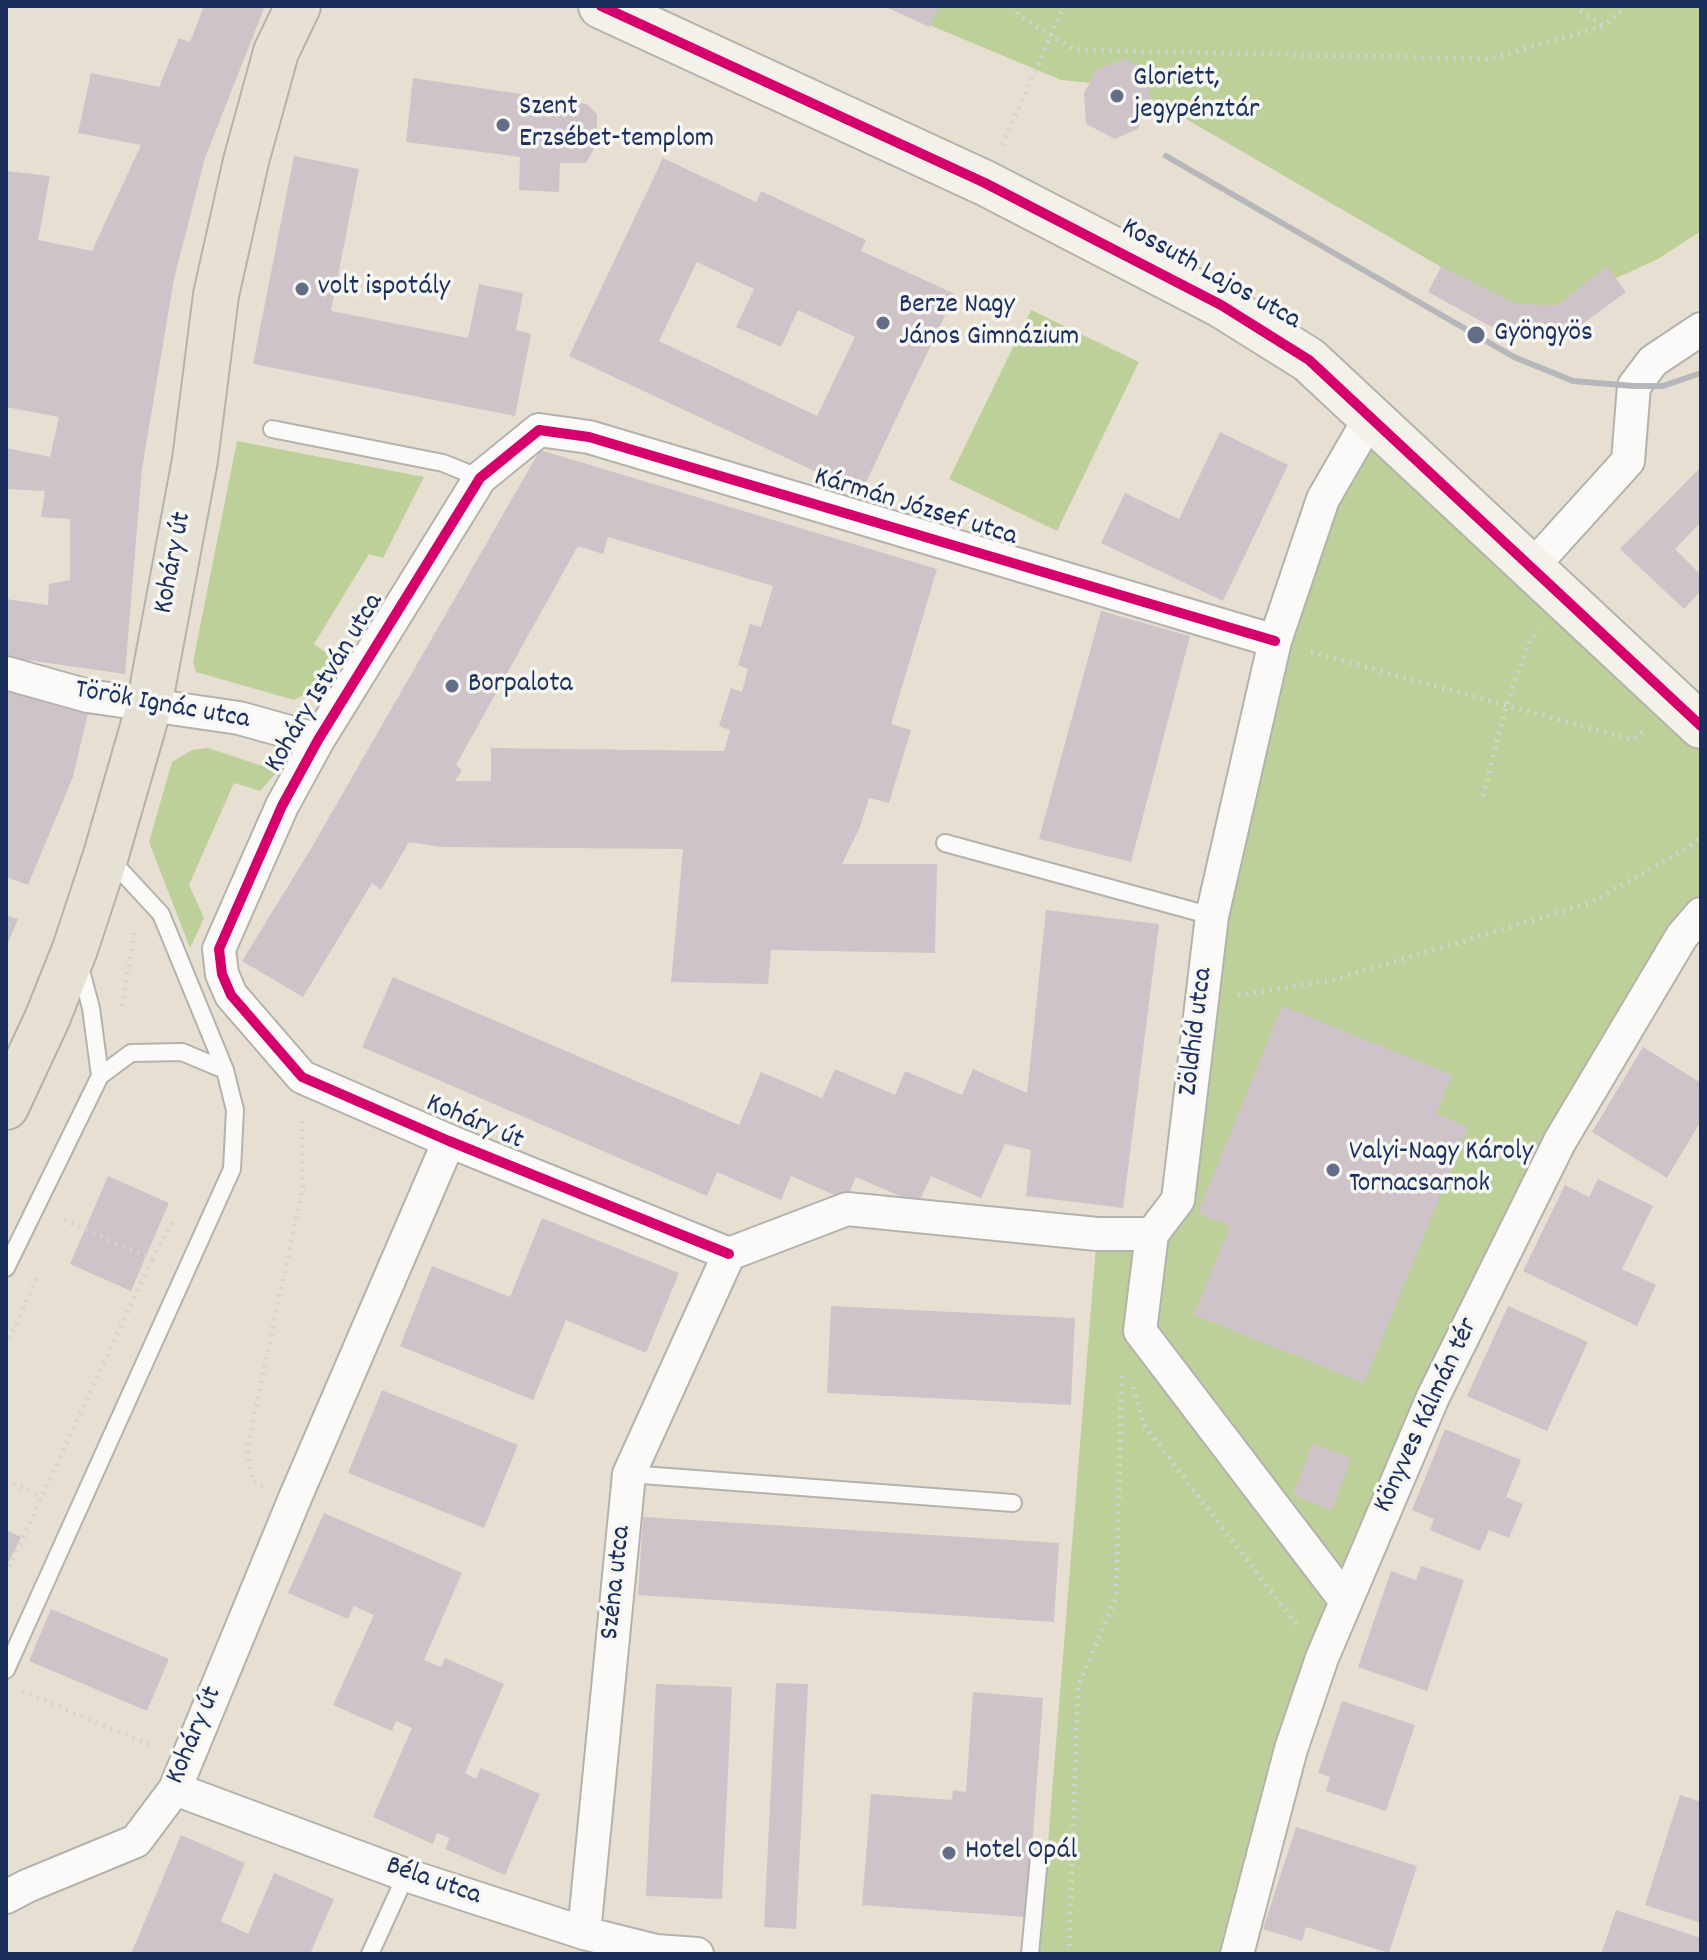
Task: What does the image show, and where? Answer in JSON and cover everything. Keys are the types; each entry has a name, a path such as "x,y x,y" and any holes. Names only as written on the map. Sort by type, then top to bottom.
{"main road":[{"name":"Koháry út","path":"6,1107 75,949 149,706 195,460 219,280 246,161 276,52 298,6"}],"street":[{"name":"Kossuth Lajos utca","path":"601,6 985,183 1221,305 1309,360 1688,714"},
{"path":"1532,567 1628,461 1634,386 1653,361 1701,329"},
{"name":"Zöldhíd utca","path":"1152,1234 1178,1200 1212,916 1275,641 1323,499 1371,416"},
{"name":"Kármán József utca","path":"539,430 589,437 1275,641"},
{"name":"Koháry István utca","path":"231,995 222,974 219,949 282,806 318,740 480,478 539,430"},
{"name":"Török Ignác utca","path":"6,673 88,696 239,718 318,740"},
{"name":"Könyves Kálmán tér","path":"1237,1954 1291,1749 1322,1658 1433,1397 1560,1141 1682,936 1701,914"},
{"name":"Koháry út","path":"231,995 302,1077 449,1141 729,1254"},
{"name":"Koháry út","path":"6,1897 136,1841 181,1775 295,1498 449,1141"},
{"path":"729,1254 847,1209 1097,1234 1152,1234 1131,1341 1345,1600"},
{"name":"Széna utca","path":"584,1933 629,1474 729,1254"},
{"name":"Béla utca","path":"181,1775 406,1875 656,1953 697,1954"}],"lane":[{"path":"272,429 443,463 480,478"},
{"path":"945,843 1212,916"},
{"path":"6,1670 232,1169 235,1110 225,1070 161,914 106,855"},
{"path":"75,949 91,1008 100,1076"},
{"path":"6,1268 100,1076 131,1053 182,1052 225,1070"},
{"path":"629,1474 1013,1503"},
{"path":"1030,1954 1039,1857"},
{"path":"370,1954 406,1875"}],"path":[{"path":"1012,6 1021,17 1075,50 1489,59 1604,26 1626,6"},
{"path":"985,183 1064,6"},
{"path":"1574,6 1604,26"},
{"path":"1483,796 1506,707 1530,640 1568,601"},
{"path":"1275,641 1633,740 1688,714"},
{"path":"1203,989 1333,980 1590,903 1689,847 1701,836"},
{"path":"295,1498 253,1482 247,1449 303,1186 302,1077"},
{"path":"6,1574 152,1259 182,1205"},
{"path":"58,1234 64,1220 152,1259"},
{"path":"6,1346 38,1276"},
{"path":"1131,1341 1144,1425 1322,1658"},
{"path":"1069,1954 1078,1687 1116,1597 1131,1341"},
{"path":"6,1480 42,1497"},
{"path":"20,1691 181,1775"}],"green space":[{"path":"884,6 1701,6 1701,231 1658,259 1536,315 1441,267 1131,87 1061,80"},
{"path":"1031,310 1139,362 1057,531 949,479"},
{"path":"1371,416 1701,726 1701,914 1560,1141 1345,1600 1237,1954 1039,1954 1097,1234 1152,1234 1178,1200 1275,641"},
{"path":"237,441 424,477 383,558 369,554 314,644 338,661 306,694 294,700 196,672 193,662"},
{"path":"208,748 278,771 260,791 234,783 189,885 204,918 190,948 149,842 172,762 192,750"}],"building":[{"path":"204,6 265,6 205,158 174,279 142,469 125,674 6,657 6,599 48,605 49,584 70,580 70,519 41,517 45,491 6,489 6,448 50,457 59,417 6,407 6,171 50,176 38,240 92,251 141,145 78,133 91,73 159,87 179,38 190,42"},
{"path":"884,6 939,6 929,27"},
{"name":"Gloriett, jegypénztár","path":"1125,59 1148,72 1150,99 1138,129 1115,139 1086,124 1084,93 1097,69"},
{"name":"Szent Erzsébet-templom","path":"413,78 587,104 597,114 593,151 586,163 560,163 559,192 519,190 520,157 406,142"},
{"name":"volt ispotály","path":"294,156 359,169 331,311 468,338 479,284 523,293 516,330 531,334 515,416 253,364"},
{"name":"Berze Nagy János Gimnázium","path":"663,158 756,202 761,191 866,240 861,251 955,294 861,493 569,356","holes":["697,262 754,289 736,327 781,347 798,310 855,337 817,416 659,341"]},
{"path":"1607,266 1626,292 1569,334 1499,331 1428,292 1441,267 1514,303 1556,306"},
{"path":"1220,432 1288,465 1223,601 1101,543 1125,493 1179,519"},
{"path":"540,450 937,569 891,724 911,730 889,803 869,798 860,827 842,864 937,864 935,953 771,950 768,984 671,982 683,849 441,847 409,842 381,890 372,883 303,997 242,961 312,847","holes":["608,537 773,586 761,627 750,624 738,665 748,669 742,692 731,688 719,726 730,730 724,751 491,748 491,781 455,781 462,770 456,765 578,546 603,554"]},
{"path":"1701,467 1701,522 1675,549 1701,575 1701,591 1684,609 1620,549"},
{"path":"1101,611 1190,636 1131,862 1039,839"},
{"path":"6,691 89,709 73,777 28,885 6,877"},
{"path":"1046,910 1159,924 1123,1208 1026,1196 1031,1150 1005,1144 981,1198 931,1176 918,1204 856,1177 846,1200 791,1176 781,1200 717,1172 707,1196 362,1047 393,977 739,1125 761,1072 822,1098 835,1069 895,1095 905,1071 962,1095 973,1069 1027,1093"},
{"path":"6,915 18,919 6,948"},
{"name":"Valyi-Nagy Károly Tornacsarnok","path":"1282,1006 1452,1075 1436,1114 1468,1127 1364,1383 1194,1315 1230,1226 1198,1213"},
{"path":"1643,1047 1701,1083 1701,1121 1667,1178 1592,1132"},
{"path":"108,1176 169,1203 131,1291 70,1264"},
{"path":"1598,1179 1653,1206 1622,1269 1656,1285 1637,1326 1523,1271 1565,1185 1589,1197"},
{"path":"542,1218 679,1273 646,1353 566,1320 533,1400 400,1346 432,1266 510,1297"},
{"path":"831,1306 1075,1318 1071,1405 827,1393"},
{"path":"1508,1306 1588,1342 1547,1431 1467,1396"},
{"path":"382,1390 518,1445 484,1528 348,1473"},
{"path":"1445,1429 1521,1460 1506,1497 1523,1504 1509,1538 1489,1530 1480,1551 1430,1530 1434,1519 1412,1510"},
{"path":"1312,1444 1351,1458 1332,1510 1293,1495"},
{"path":"324,1513 462,1573 424,1660 441,1667 445,1658 504,1684 465,1773 476,1779 481,1768 540,1794 505,1875 445,1849 450,1838 437,1833 433,1844 373,1817 412,1728 396,1721 392,1731 333,1705 374,1615 354,1606 348,1619 288,1593"},
{"path":"643,1517 1059,1543 1054,1622 638,1595"},
{"path":"6,1530 21,1537 6,1568"},
{"path":"1421,1566 1464,1580 1427,1691 1358,1667 1391,1571 1416,1580"},
{"path":"51,1609 169,1659 147,1711 29,1661"},
{"path":"776,1683 808,1684 796,1929 764,1927"},
{"path":"656,1684 732,1687 722,1899 646,1896"},
{"name":"Hotel Opál","path":"973,1692 1043,1698 1027,1917 862,1905 871,1794 952,1800 953,1790 966,1792"},
{"path":"1342,1701 1415,1725 1386,1811 1326,1791 1330,1777 1318,1773"},
{"path":"1680,1795 1701,1802 1701,1923 1645,1905"},
{"path":"1296,1827 1417,1866 1389,1953 1306,1927 1302,1941 1263,1929"},
{"path":"181,1835 245,1863 221,1921 248,1934 274,1873 334,1899 310,1954 131,1954"},
{"path":"1616,1910 1701,1938 1701,1954 1601,1954"}],"railway":[{"path":"1166,156 1514,357 1573,381 1663,386 1701,373"}],"cycle path":[{"path":"601,6 985,183 1221,305 1309,360 1701,726"},
{"path":"729,1254 449,1141 302,1077 231,995 222,974 219,949 282,806 318,740 480,478 539,430 589,437 1275,641"}],"place":[{"name":"Gloriett, jegypénztár","path":"1117,96"},
{"name":"Szent Erzsébet-templom","path":"503,125"},
{"name":"volt ispotály","path":"302,289"},
{"name":"Berze Nagy János Gimnázium","path":"883,323"},
{"name":"Gyöngyös","path":"1476,335"},
{"name":"Borpalota","path":"452,686"},
{"name":"Valyi-Nagy Károly Tornacsarnok","path":"1333,1170"},
{"name":"Hotel Opál","path":"949,1853"}]}
